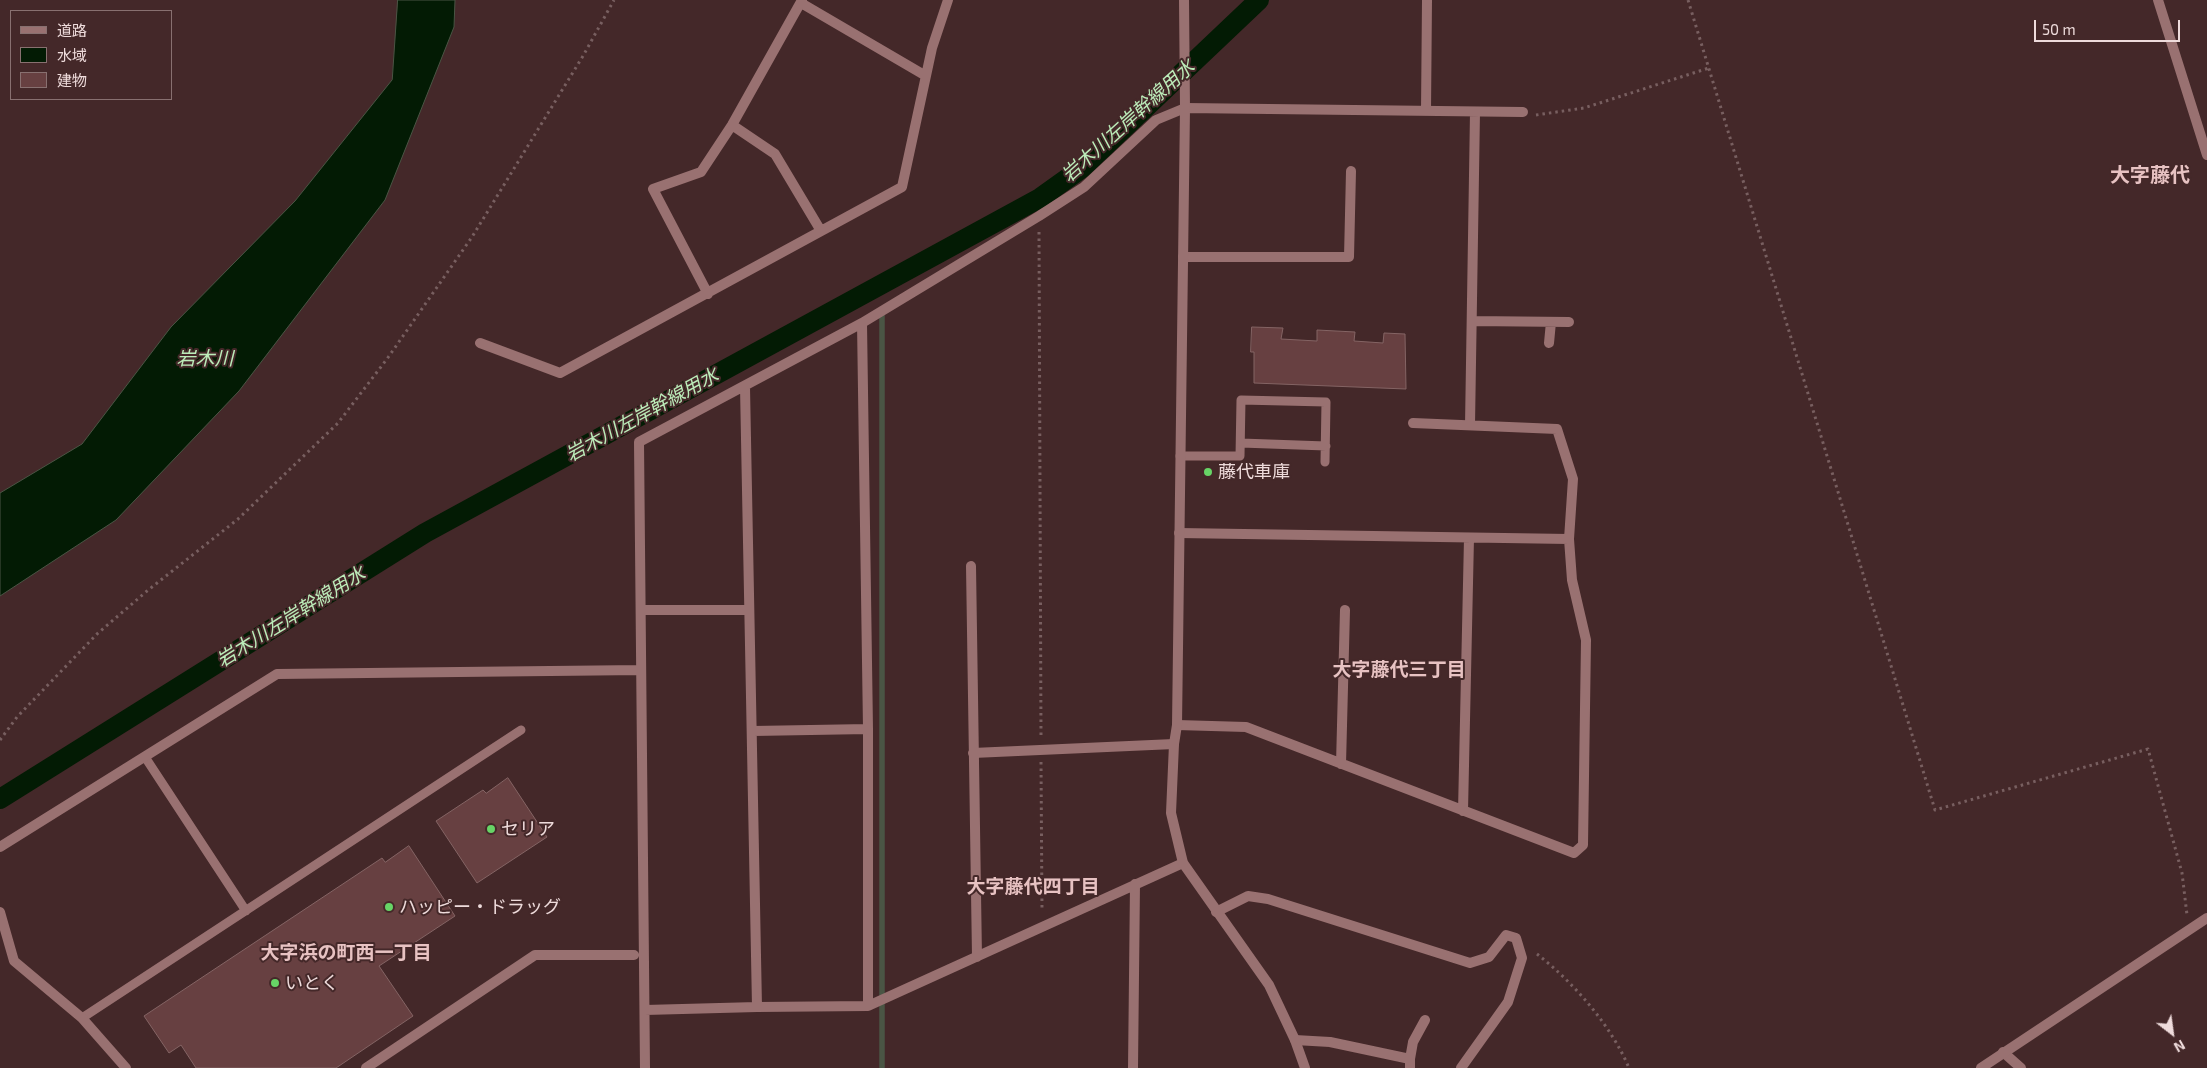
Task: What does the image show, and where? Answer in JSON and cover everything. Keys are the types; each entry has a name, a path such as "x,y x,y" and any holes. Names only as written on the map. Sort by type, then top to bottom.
{"street":[{"path":"480,343 560,373 902,187 932,48 948,0"},
{"path":"1184,0 1185,108 1177,724 1174,744 1171,813 1183,863 1268,985 1295,1040 1305,1068"},
{"path":"1426,111 1427,0"},
{"path":"2158,0 2207,155"},
{"path":"708,294 653,189 701,172 732,125 801,1 926,76"},
{"path":"645,1068 639,442 862,323 1039,216 1084,187 1156,120 1185,108 1523,112"},
{"path":"1470,425 1474,112"},
{"path":"732,125 776,154 821,231"},
{"path":"1183,257 1349,257 1351,171"},
{"path":"1472,321 1569,322"},
{"path":"1549,343 1551,322"},
{"path":"862,323 872,1004"},
{"path":"745,387 757,1006"},
{"path":"1177,724 1246,727 1574,853 1583,845 1586,640 1572,580 1569,539 1573,479 1557,429 1413,423"},
{"path":"1179,534 1569,539"},
{"path":"1462,811 1469,538"},
{"path":"971,566 977,957"},
{"path":"641,610 749,610"},
{"path":"1341,764 1345,610"},
{"path":"0,847 277,674 641,670"},
{"path":"753,731 868,729"},
{"path":"973,753 1174,744"},
{"path":"645,1010 872,1004 1183,863"},
{"path":"1134,1068 1135,884"},
{"path":"1216,912 1248,896 1268,899 1470,963 1489,957 1506,935 1516,938 1522,958 1508,1002 1461,1068"},
{"path":"0,912 14,961 82,1018 126,1068"},
{"path":"1982,1068 2003,1052 2207,918"},
{"path":"366,1068 535,955 634,955"},
{"path":"1295,1040 1330,1042 1410,1063 1413,1042 1425,1020"},
{"path":"2003,1052 2021,1068"}],"lane":[{"path":"1180,456 1240,456 1241,400 1326,402 1325,462"},
{"path":"1240,443 1326,446"},
{"path":"82,1018 521,730"},
{"path":"145,757 246,911"}],"path":[{"path":"0,740 18,717 97,634 147,591 238,519 338,423 387,359 472,238 583,56 614,0"},
{"path":"1688,0 1935,810 2148,749 2182,874 2189,930"},
{"path":"1523,112 1536,115 1584,108 1709,68"},
{"path":"1039,216 1042,927"},
{"path":"1516,938 1559,971 1589,1004 1629,1068"}],"water":[{"name":"岩木川","path":"398,0 455,0 454,27 385,200 239,391 116,520 0,596 0,493 82,444 171,327 295,201 392,80"}],"building":[{"path":"1252,327 1283,328 1281,339 1317,341 1317,330 1355,332 1354,341 1383,343 1384,333 1405,334 1406,389 1254,383 1254,352 1251,352"},
{"name":"セリア","path":"508,778 547,837 477,883 436,821 483,790 486,793"},
{"name":"いとく","path":"409,846 455,916 379,966 413,1016 336,1068 196,1068 181,1045 169,1053 144,1016 382,858 385,862"}],"waterway":[{"name":"岩木川左岸幹線用水","path":"0,799 425,533 1040,198 1082,168 1259,0"},
{"path":"882,316 882,1068"}],"place":[{"name":"藤代車庫","path":"1208,472"},
{"name":"セリア","path":"491,829"},
{"name":"ハッピー・ドラッグ","path":"389,907"},
{"name":"いとく","path":"275,983"}],"district":[{"name":"大字藤代","path":"2150,175"},
{"name":"大字藤代三丁目","path":"1399,670"},
{"name":"大字藤代四丁目","path":"1033,887"},
{"name":"大字浜の町西一丁目","path":"346,953"}]}
